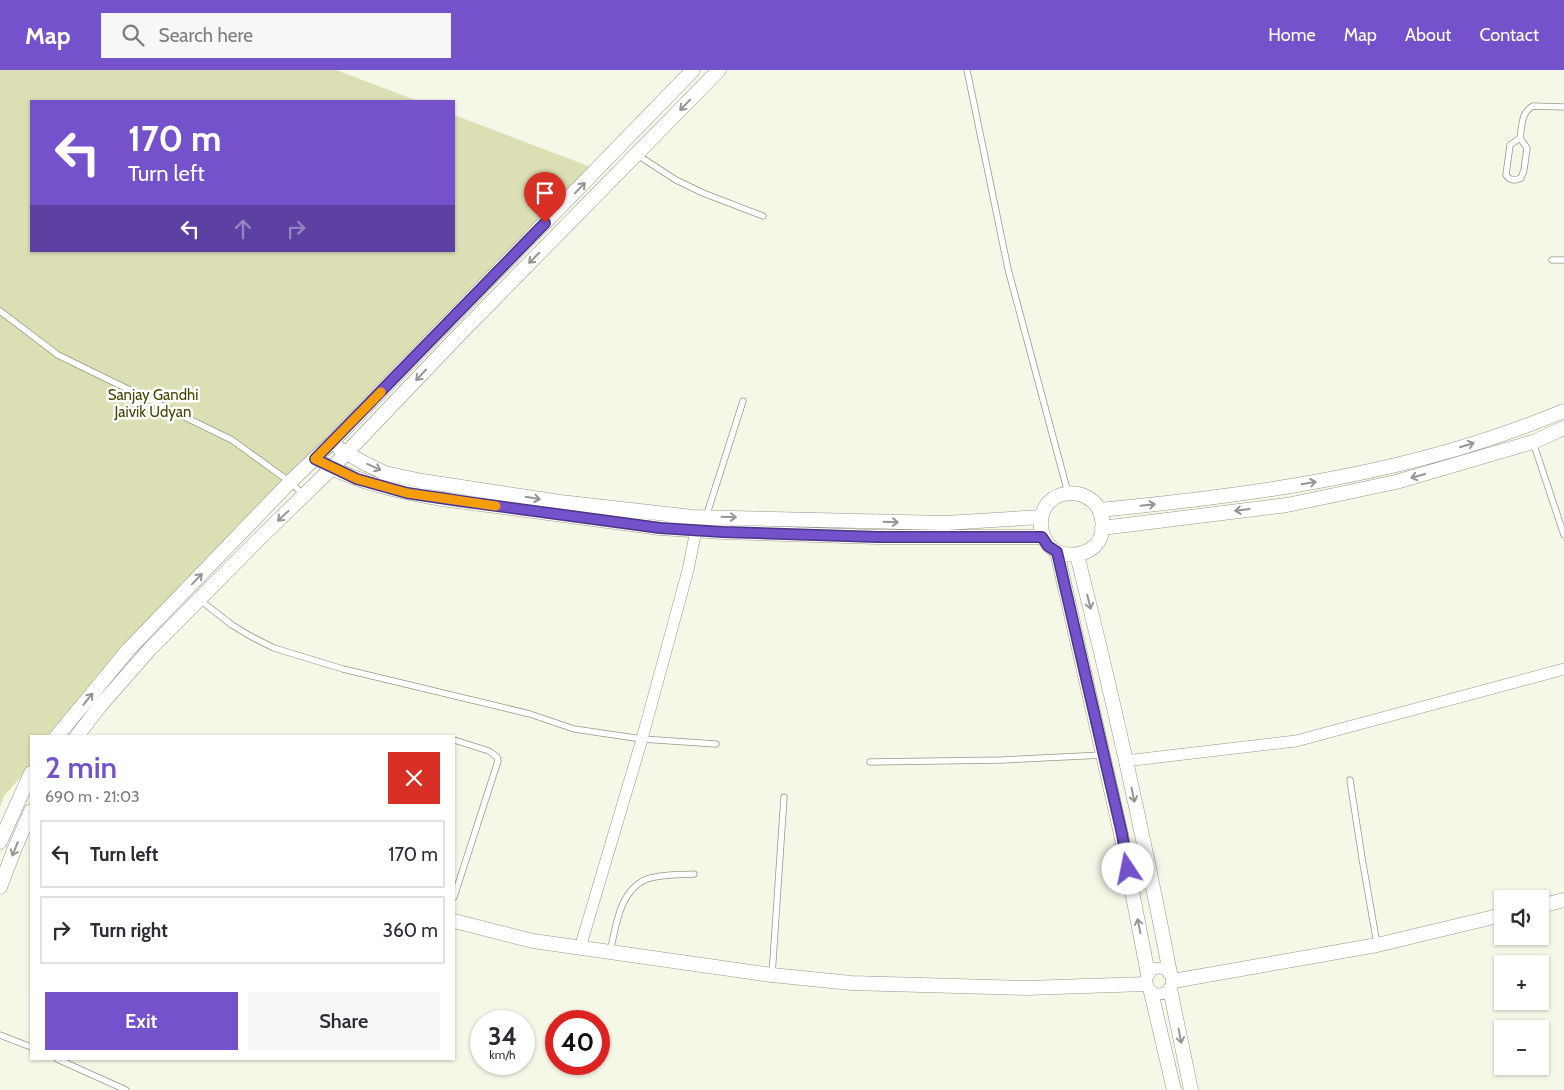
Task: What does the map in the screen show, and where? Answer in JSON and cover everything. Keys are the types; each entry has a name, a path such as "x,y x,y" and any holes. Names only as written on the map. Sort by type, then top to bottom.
{"street":[{"path":"58,735 129,649 290,482 331,444 693,70"},
{"path":"71,720 80,735 100,706 150,649 262,536 305,496 457,337 719,70"},
{"path":"1099,510 1196,500 1313,482 1387,467 1436,455 1513,431 1564,411"},
{"path":"1102,528 1287,505 1333,496 1396,482 1533,442 1564,428"},
{"path":"331,444 364,463 385,472 422,481 560,502 706,517 946,523 1040,517"},
{"path":"315,459 357,479 407,493 660,528 878,537 1042,537"},
{"path":"1068,493 1078,494 1094,502 1102,518 1100,538 1087,552 1078,555 1067,555 1057,552 1048,546 1042,537 1040,517 1044,508 1050,500 1068,493"},
{"path":"580,948 642,739 688,570 696,530"},
{"path":"1057,552 1122,834 1148,983 1174,1090"},
{"path":"1078,555 1155,895 1191,1090"},
{"path":"1125,761 1296,741 1564,669"},
{"path":"0,842 30,775"},
{"path":"0,887 30,813"},
{"path":"1549,904 1564,900"},
{"path":"1171,981 1377,945 1494,917"},
{"path":"455,921 533,941 772,975 851,984 1026,988 1148,983 1162,994 1167,992 1171,981"},
{"path":"1148,983 1156,968 1162,968 1171,981"}],"lane":[{"path":"967,70 1008,269 1068,493"},
{"path":"1520,138 1510,145 1506,175 1512,180 1521,178 1524,170 1527,148 1520,138 1523,118 1528,108 1539,105 1564,107"},
{"path":"636,154 676,180 703,193 763,216"},
{"path":"1552,260 1564,260"},
{"path":"0,311 58,356 232,440 290,482 305,496"},
{"path":"706,517 743,401"},
{"path":"1533,442 1564,535"},
{"path":"200,600 232,625 274,648 352,672 530,714 574,729 642,739 716,744"},
{"path":"455,740 489,751 498,757 455,894"},
{"path":"870,762 1002,760 1103,755"},
{"path":"1350,780 1377,945"},
{"path":"772,975 784,797"},
{"path":"610,952 621,908 628,895 636,886 647,879 661,876 694,874"},
{"path":"0,1035 30,1048"},
{"path":"59,1060 126,1090"}],"green space":[{"name":"Sanjay Gandhi Jaivik Udyan","path":"0,70 336,70 415,100 30,100 30,252 455,252 455,115 591,167 57,735 30,735 30,766 4,796 0,807"}],"slow traffic":[{"path":"381,392 315,459 357,479 407,493 496,506"}],"route":[{"path":"545,223 315,459 357,479 407,493 660,528 878,537 1042,537 1048,546 1057,552 1122,834 1128,869"}]}
